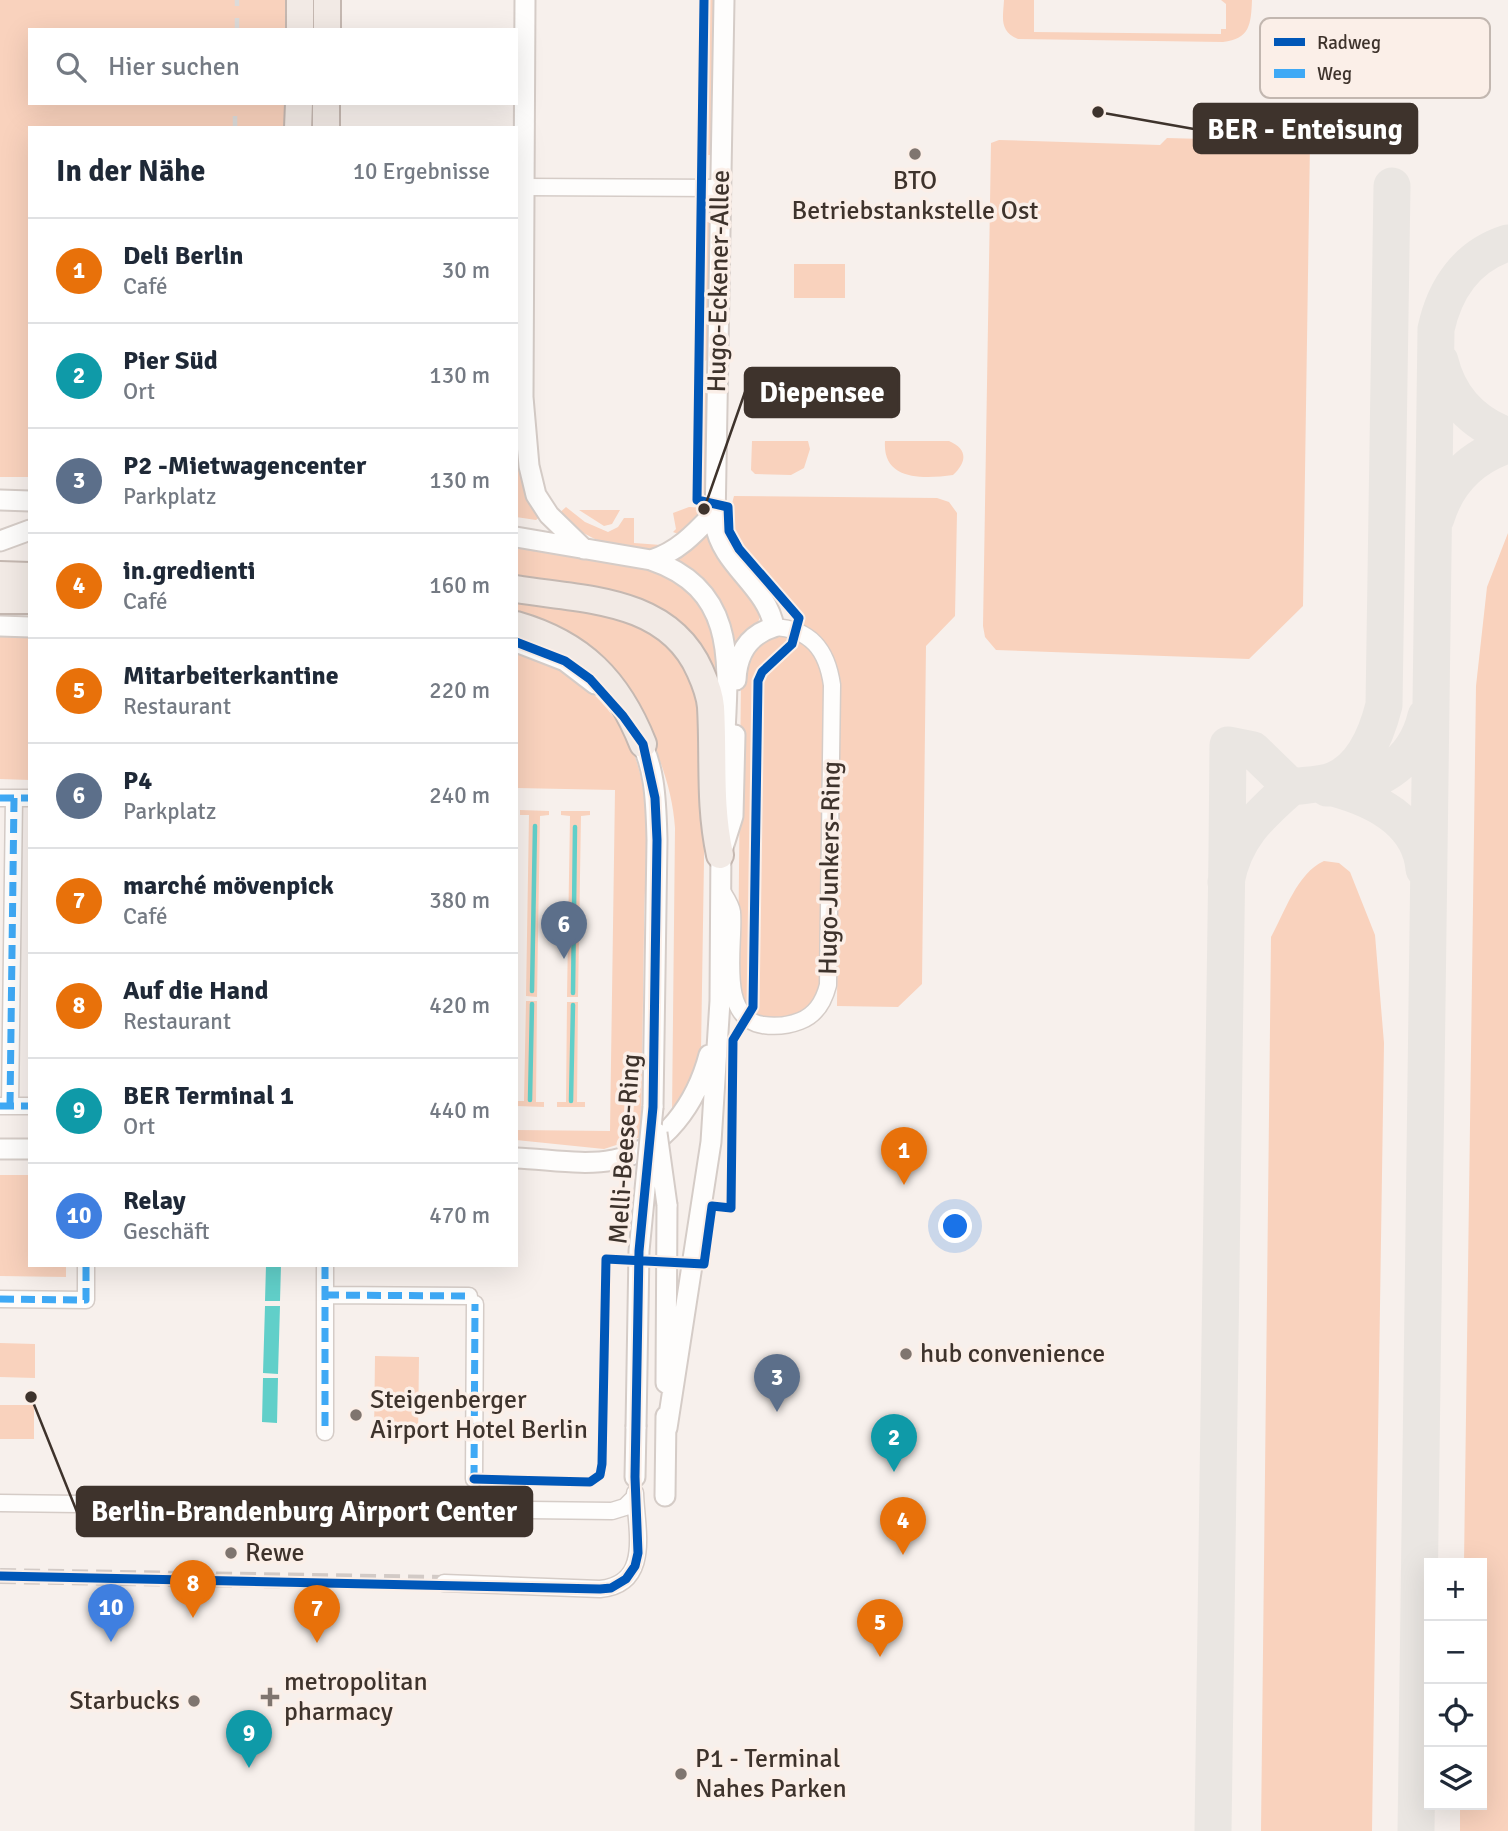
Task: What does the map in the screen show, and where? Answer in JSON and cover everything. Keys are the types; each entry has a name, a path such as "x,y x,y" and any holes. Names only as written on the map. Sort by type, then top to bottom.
{"highway":[{"path":"300,0 300,28"},
{"path":"327,0 327,28"},
{"path":"298,126 299,105"},
{"path":"326,105 326,126"},
{"path":"0,575 28,576"},
{"path":"518,589 613,603 645,614 669,629 684,644 696,661 711,703 712,818 720,855"},
{"path":"0,600 28,600"},
{"path":"518,626 574,651 597,670 616,690 643,744"}],"street":[{"path":"525,0 523,397 530,473 536,495 549,515 584,549"},
{"name":"Hugo-Eckener-Allee","path":"724,0 715,512 722,546 767,603 775,627"},
{"path":"522,187 720,188"},
{"path":"518,417 523,397"},
{"path":"0,500 28,501"},
{"path":"651,560 674,550 715,512"},
{"path":"0,541 28,531"},
{"name":"Hugo-Junkers-Ring","path":"518,540 651,560 667,566 698,587 718,616 724,638 727,681 720,855 720,1002 711,1142 667,1428"},
{"path":"0,626 28,627"},
{"path":"720,855 733,816 737,664 746,644 756,635 775,627"},
{"name":"Hugo-Junkers-Ring","path":"720,888 732,908 733,992 738,1012 751,1023 768,1026 779,1027 804,1020 821,1004 828,985 832,685 826,658 814,640 796,630 775,627"},
{"name":"Melli-Beese-Ring","path":"444,1583 600,1589 619,1585 631,1573 638,1553 635,1487 639,1251 653,1107 657,840 655,798 643,744 623,716 590,679 565,661 518,643"},
{"path":"14,798 5,1106 28,1106"},
{"name":"Hugo-Junkers-Ring","path":"518,1158 613,1160 645,1146 684,1113 699,1089 711,1048 712,909 720,888"},
{"name":"Melli-Beese-Ring","path":"653,1107 667,1205 666,1496"},
{"path":"0,1149 28,1149"},
{"path":"0,1299 86,1300 86,1267"},
{"path":"325,1267 326,1432"},
{"path":"325,1295 472,1300 474,1479"},
{"path":"0,1503 612,1511 625,1507 635,1487"}],"shaded area":[{"path":"0,0 288,0 287,28 28,28 28,105 286,105 286,126 28,126 28,477 0,477"},
{"path":"707,0 716,0 714,155 705,155"},
{"path":"1004,0 1034,0 1034,32 1221,34 1221,29 1226,29 1226,4 1221,0 1252,0 1250,23 1244,34 1223,42 1018,39 1005,28"},
{"path":"1256,127 1287,127 1310,142 1303,606 1249,659 996,650 985,637 983,626 991,143 999,140 1160,145 1167,138 1241,140"},
{"path":"704,222 711,222 711,357 702,363"},
{"path":"794,264 845,264 845,298 794,298"},
{"path":"702,382 710,388 709,497 701,492"},
{"path":"752,441 808,441 810,449 804,468 791,475 755,474 751,470"},
{"path":"885,441 949,441 960,448 963,461 953,475 918,477 890,464"},
{"path":"518,455 521,457 542,515 536,520 518,517"},
{"path":"734,496 937,498 949,502 957,513 955,616 926,646 922,984 898,1007 837,1006 840,679 828,646 817,634 801,624 802,616 793,610 760,572 740,544 731,513"},
{"path":"566,507 585,522 608,532 618,527 624,518 634,518 634,543 661,545 650,550 637,551 592,538 557,515"},
{"path":"689,507 707,508 681,535 673,532 676,529 673,513"},
{"path":"579,510 620,510 612,524 604,526"},
{"path":"704,533 759,604 758,622 738,642 733,642 726,616 672,559"},
{"path":"1508,533 1508,1831 1460,1831 1460,1810 1487,1810 1487,1558 1464,1558 1476,686 1487,587"},
{"path":"518,547 653,569 688,587 714,624 719,696 692,642 518,582"},
{"path":"518,597 646,623 689,665 706,733 701,1051 698,1070 672,1114 675,828 667,781 650,736 518,619"},
{"path":"0,634 28,634 28,780 0,779"},
{"path":"781,635 791,636 790,641 760,667 754,684 750,1003 747,1008 738,969 741,676 755,650 766,641"},
{"path":"797,638 815,653 826,690 821,990 801,1011 784,1018 774,1018 754,1014 760,687 766,672 789,651"},
{"path":"518,649 551,664 581,683 607,708 618,723 637,762 646,833 641,1137 604,1149 518,1140 518,1130 610,1131 615,790 518,788"},
{"path":"520,810 549,811 549,815 540,816 537,997 526,996 529,815 520,815"},
{"path":"561,811 590,811 590,815 581,816 578,997 567,997 570,816 561,815"},
{"path":"1324,861 1339,863 1350,872 1375,935 1384,1043 1372,1831 1261,1831 1271,937 1299,884 1306,874"},
{"path":"526,1001 537,1001 536,1102 544,1102 544,1107 518,1106 518,1101 524,1101"},
{"path":"567,1002 578,1002 577,1102 585,1102 585,1107 557,1107 557,1102 566,1102"},
{"path":"0,1175 28,1175 28,1267 66,1267 66,1277 0,1276"},
{"path":"0,1343 35,1344 35,1378 0,1377"},
{"path":"375,1356 419,1357 418,1437 374,1436"},
{"path":"0,1405 34,1405 34,1439 0,1439"}],"water":[{"path":"266,1267 281,1267 280,1301 265,1301"},
{"path":"265,1306 280,1306 278,1374 263,1373"},
{"path":"263,1378 278,1378 277,1423 262,1422"}],"waterway":[{"path":"532,991 535,826"},
{"path":"573,993 575,827"},
{"path":"530,1100 532,1004"},
{"path":"571,1101 573,1005"}],"taxiway":[{"path":"1291,787 1329,782 1353,767 1373,738 1384,705 1392,186"},
{"path":"1416,1831 1436,329 1445,300 1460,276 1481,256 1508,243"},
{"path":"1440,361 1456,398 1464,407 1484,424 1508,436"},
{"path":"1436,518 1447,493 1462,472 1483,456 1508,445"},
{"path":"1327,788 1361,784 1390,770 1412,748 1421,733 1426,716"},
{"path":"1213,1831 1227,852 1228,745 1253,750 1291,787 1258,818 1241,840 1230,866 1226,882"},
{"path":"1333,788 1379,806 1404,825 1421,852 1424,869"}],"tunnel":[{"path":"0,1576 444,1583"}],"railway":[{"path":"237,0 237,28"},
{"path":"235,105 235,126"}],"marked path":[{"path":"0,798 28,798"},
{"path":"10,1106 14,798"},
{"path":"0,1106 28,1106"},
{"path":"0,1299 86,1300 86,1267"},
{"path":"325,1267 325,1432"},
{"path":"325,1295 469,1296"},
{"path":"474,1479 475,1304"}],"cycle path":[{"path":"474,1479 590,1482 600,1475 606,1259 704,1264 712,1206 731,1208 733,1040 753,1007 758,681 762,672 792,644 799,618 739,549 729,531 728,507 697,500 704,0"},
{"path":"0,1576 600,1589 611,1588 626,1579 635,1566 638,1553 635,1477 639,1251 653,1107 657,840 655,798 643,744 623,716 590,679 565,661 518,643"}],"place":[{"name":"BER - Enteisung","path":"1098,112"},
{"name":"BTO Betriebstankstelle Ost","path":"915,154"},
{"name":"Diepensee","path":"704,509"},
{"name":"P4","path":"564,959"},
{"name":"Deli Berlin","path":"904,1185"},
{"name":"hub convenience","path":"906,1354"},
{"name":"Berlin-Brandenburg Airport Center","path":"31,1397"},
{"name":"P2 -Mietwagencenter","path":"777,1412"},
{"name":"Steigenberger Airport Hotel Berlin","path":"356,1415"},
{"name":"Pier Süd","path":"894,1472"},
{"name":"Rewe","path":"231,1553"},
{"name":"in.gredienti","path":"903,1555"},
{"name":"Auf die Hand","path":"193,1618"},
{"name":"Relay","path":"111,1642"},
{"name":"marché mövenpick","path":"317,1643"},
{"name":"Mitarbeiterkantine","path":"880,1657"},
{"name":"metropolitan pharmacy","path":"270,1697"},
{"name":"Starbucks","path":"194,1701"},
{"name":"BER Terminal 1","path":"249,1768"},
{"name":"P1 - Terminal Nahes Parken","path":"681,1774"}]}
